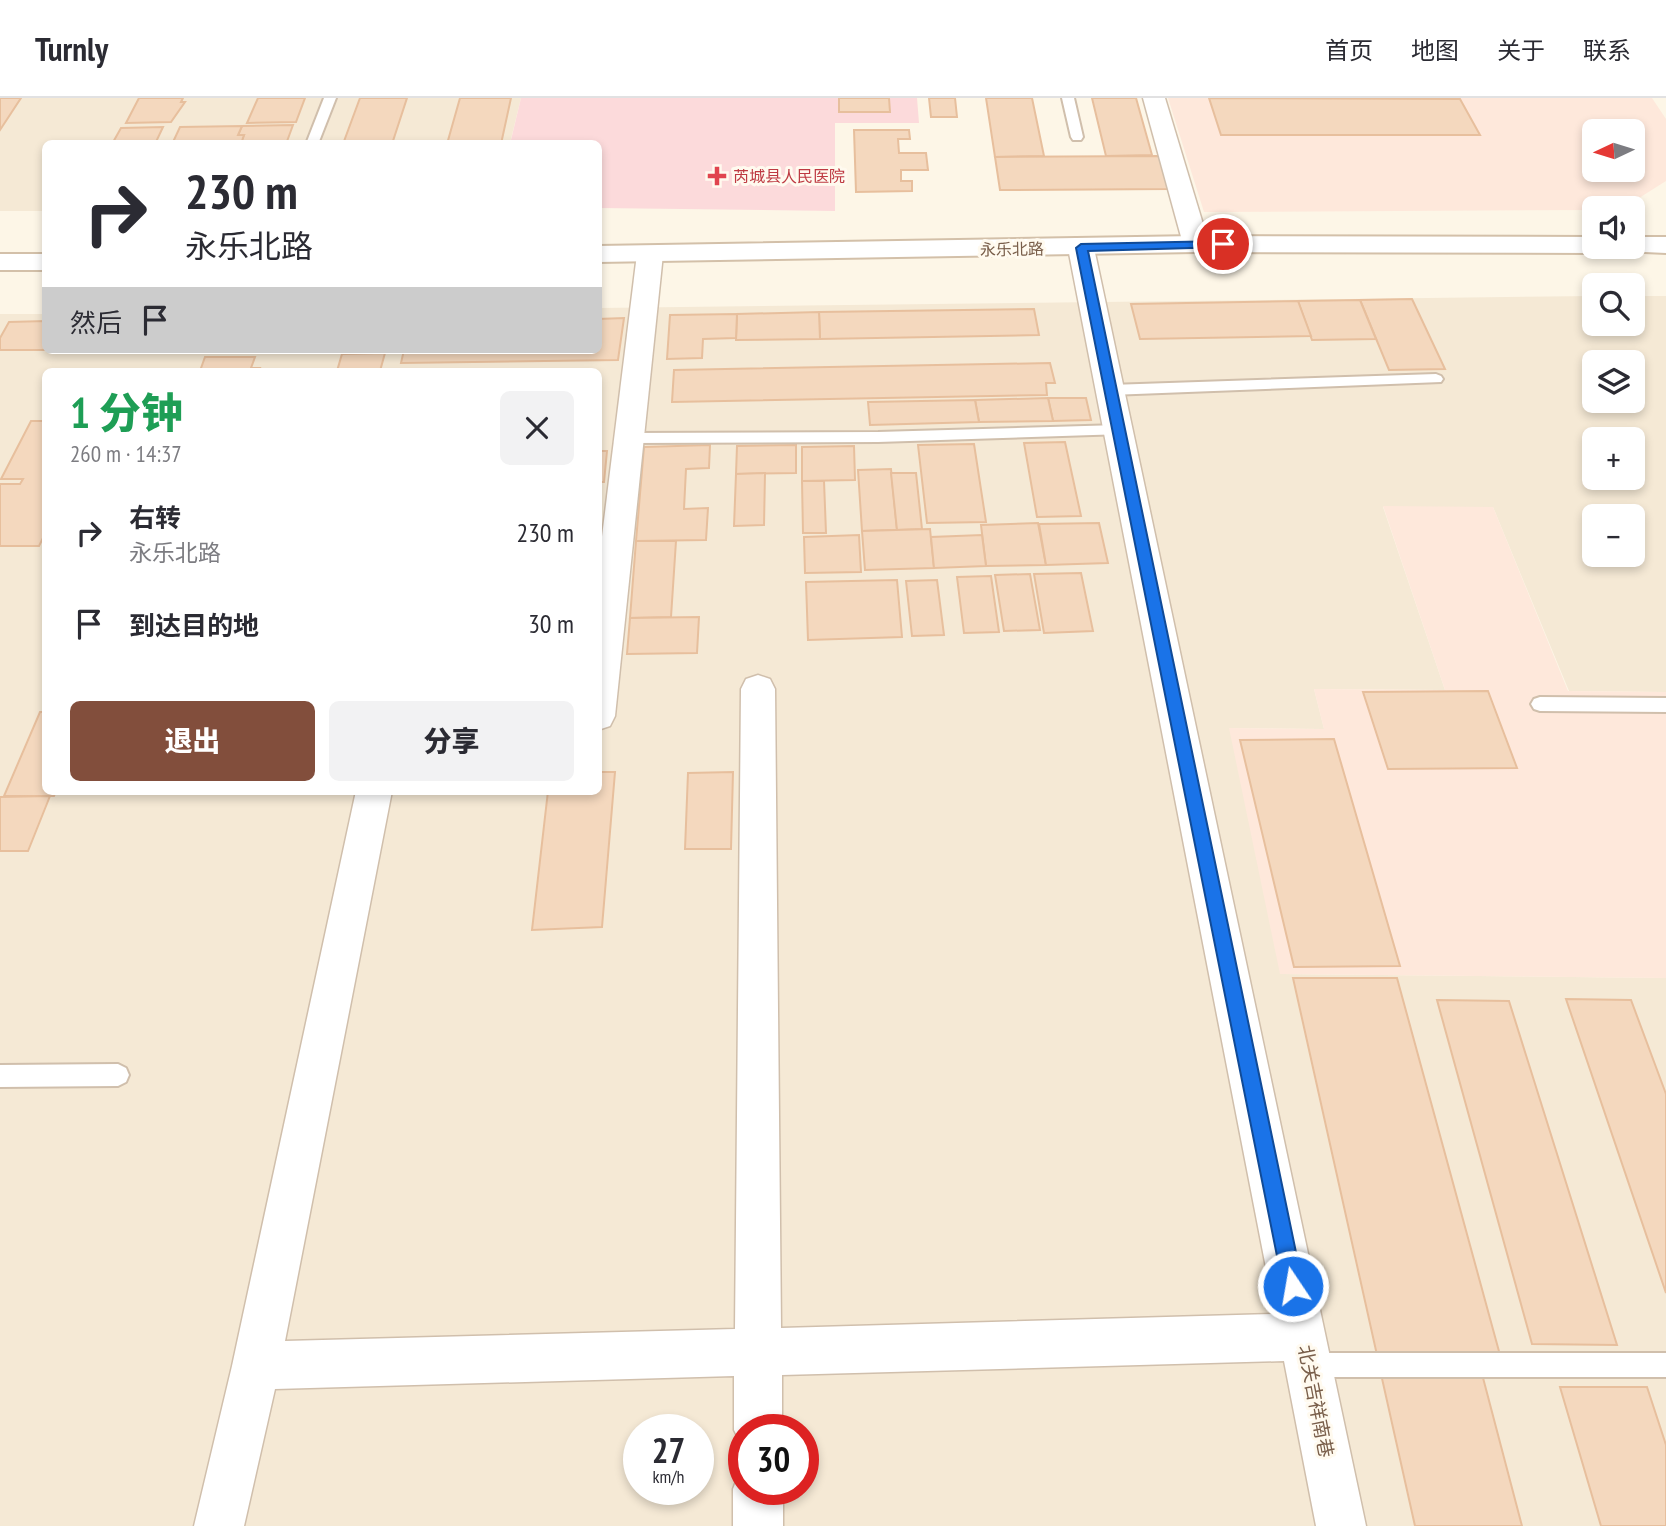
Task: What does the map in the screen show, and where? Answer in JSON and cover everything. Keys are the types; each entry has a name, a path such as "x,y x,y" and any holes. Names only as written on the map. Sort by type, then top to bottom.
{"main road":[{"name":"永乐北路","path":"602,254 1196,244 1582,245"},
{"path":"1645,245 1666,245"},
{"path":"0,262 42,262"}],"street":[{"path":"1154,98 1196,244"},
{"name":"北关吉祥南巷","path":"1081,248 1342,1526"},
{"path":"602,681 650,254"},
{"path":"758,689 758,1414"},
{"path":"219,1526 256,1366 373,795"},
{"path":"256,1366 758,1352 1306,1351"},
{"path":"758,1505 758,1526"}],"lane":[{"path":"314,140 330,98"},
{"path":"1068,98 1077,137"},
{"path":"1110,390 1436,379"},
{"path":"630,438 878,438 1119,430"},
{"path":"1540,704 1666,705"},
{"path":"0,1076 118,1076"},
{"path":"1306,1351 1666,1365"}],"shaded area":[{"path":"0,98 521,98 511,140 42,140 42,211 0,211"},
{"name":"芮城县人民医院","path":"521,98 917,98 919,123 835,123 835,211 602,208 602,140 511,140"},
{"path":"1168,98 1652,98 1666,119 1666,181 1642,196 1582,196 1582,210 1204,212"},
{"path":"1582,296 1582,336 1645,336 1645,296 1666,296 1666,692 1569,691 1493,507 1383,507 1445,690 1314,689 1324,729 1230,728 1281,974 1666,978 1666,1526 0,1526 0,314 42,314 42,354 602,354 602,308"},
{"path":"1383,506 1493,507 1568,691 1666,692 1666,978 1280,974 1229,728 1324,729 1314,689 1445,690"}],"building":[{"path":"0,98 21,98 0,130"},
{"path":"139,98 183,98 181,102 185,102 171,122 126,123"},
{"path":"258,98 305,98 296,122 247,123"},
{"path":"360,98 407,98 393,140 344,140"},
{"path":"460,98 511,98 502,140 448,140"},
{"path":"839,98 889,98 890,112 839,112"},
{"path":"929,98 955,98 957,117 931,117"},
{"path":"986,98 1032,98 1044,156 995,157"},
{"path":"1092,98 1136,98 1152,155 1106,156"},
{"path":"1209,98 1460,99 1480,135 1221,135"},
{"path":"293,125 287,140 242,140 244,135 238,135 242,126"},
{"path":"242,126 238,135 244,135 242,140 174,140 180,127"},
{"path":"163,127 157,140 114,140 121,128"},
{"path":"854,130 909,130 910,139 898,139 899,153 926,153 928,170 901,170 901,181 912,181 912,191 856,192"},
{"path":"1160,156 1169,189 1000,190 995,157"},
{"path":"1412,299 1445,369 1389,370 1360,300"},
{"path":"1360,300 1376,339 1312,340 1298,301"},
{"path":"1298,301 1311,336 1140,339 1131,304"},
{"path":"1034,309 1039,335 820,339 819,312"},
{"path":"819,312 820,339 736,340 737,314"},
{"path":"737,314 736,338 703,339 702,358 667,359 670,315"},
{"path":"624,318 618,360 401,363 403,354 602,354 602,319"},
{"path":"42,321 42,350 0,350 0,338 9,322"},
{"path":"342,354 385,354 381,368 338,368"},
{"path":"205,357 255,357 251,368 201,368"},
{"path":"1050,363 1055,383 1046,383 1047,395 672,402 674,370"},
{"path":"1048,398 1086,398 1091,420 1053,421"},
{"path":"1048,398 1053,421 979,422 975,400"},
{"path":"975,400 979,422 870,425 868,402"},
{"path":"31,421 42,421 42,540 39,546 0,546 0,484 20,484 23,479 1,479"},
{"path":"1065,442 1081,516 1037,517 1024,443"},
{"path":"974,444 986,522 927,523 918,445"},
{"path":"710,445 709,468 686,469 684,509 708,508 706,540 636,541 644,447"},
{"path":"796,445 796,473 736,474 737,446"},
{"path":"854,446 855,480 802,481 802,447"},
{"path":"602,451 607,451 604,482"},
{"path":"891,469 897,530 862,531 858,470"},
{"path":"765,473 764,525 734,526 736,474"},
{"path":"891,473 916,473 922,529 897,530"},
{"path":"802,481 824,481 826,533 803,533"},
{"path":"1038,523 1046,565 986,566 981,525"},
{"path":"1099,523 1108,563 1046,565 1039,524"},
{"path":"930,529 934,568 865,570 862,531"},
{"path":"859,535 861,572 805,573 804,537"},
{"path":"982,535 986,566 934,568 931,537"},
{"path":"636,541 676,541 671,617 630,618"},
{"path":"1081,573 1093,631 1044,633 1034,574"},
{"path":"1030,574 1040,630 1004,631 995,575"},
{"path":"991,576 999,632 964,633 957,577"},
{"path":"897,580 902,637 808,640 806,582"},
{"path":"937,580 944,635 912,636 906,581"},
{"path":"699,617 697,653 627,654 630,618"},
{"path":"1488,691 1517,768 1388,769 1363,692"},
{"path":"42,712 42,795 54,796 4,796"},
{"path":"1334,739 1400,966 1294,967 1240,740"},
{"path":"602,772 615,772 602,927 532,930 548,795 602,795"},
{"path":"733,772 731,849 685,849 688,773"},
{"path":"50,796 28,851 0,851 0,797"},
{"path":"1293,978 1397,978 1500,1355 1377,1355"},
{"path":"1566,999 1631,1000 1666,1094 1666,1293"},
{"path":"1437,1000 1509,1001 1617,1345 1532,1344"},
{"path":"1381,1374 1482,1374 1522,1526 1415,1526"},
{"path":"1560,1387 1647,1387 1666,1445 1666,1526 1601,1526"}],"place":[{"name":"芮城县人民医院","path":"717,176"}],"route":[{"path":"1223,244 1081,248 1293,1286"}]}
